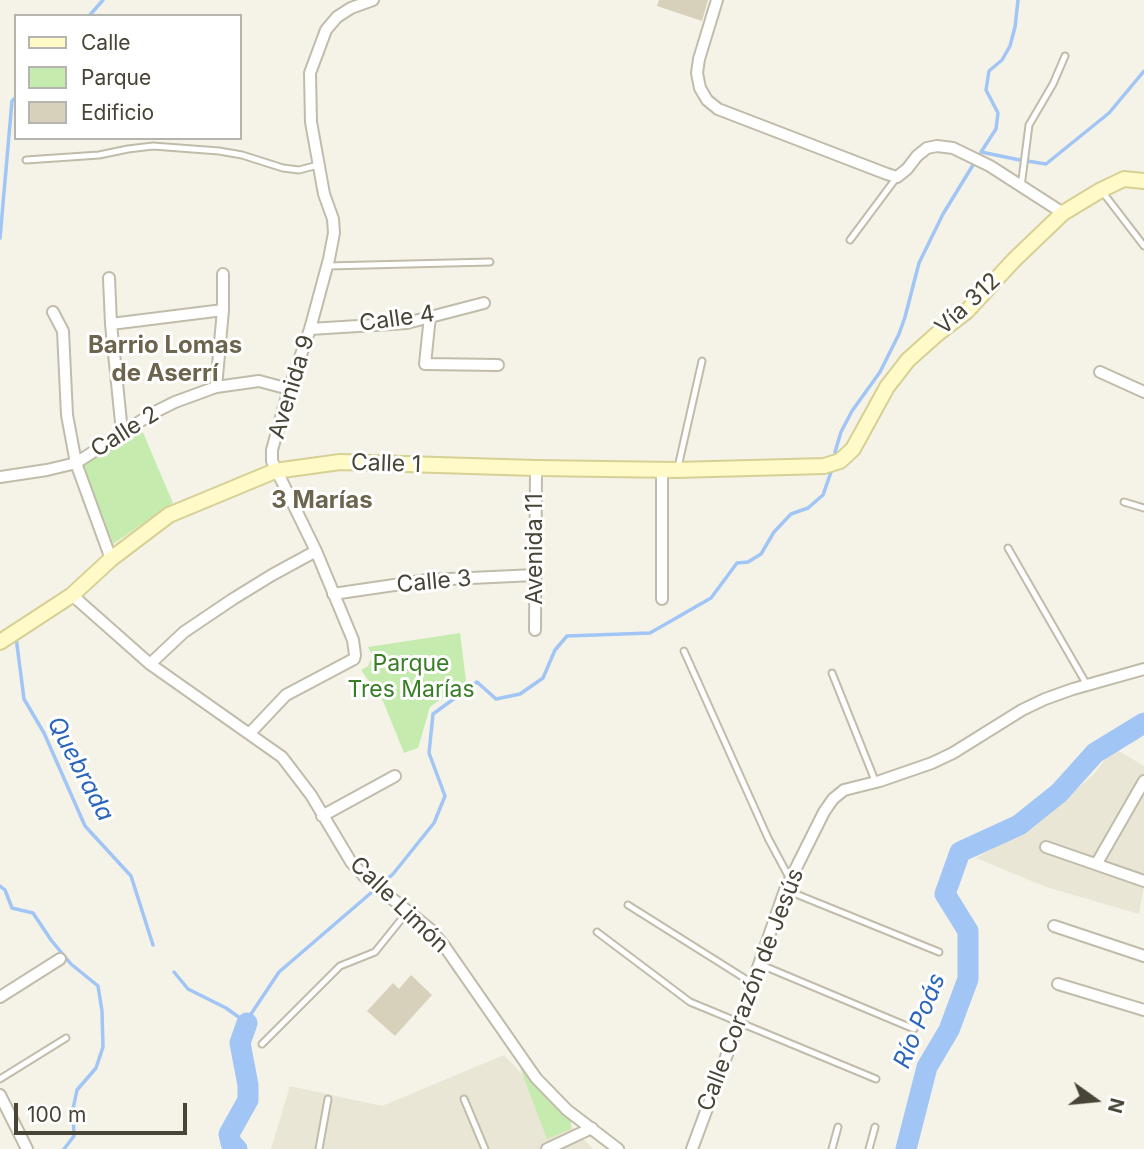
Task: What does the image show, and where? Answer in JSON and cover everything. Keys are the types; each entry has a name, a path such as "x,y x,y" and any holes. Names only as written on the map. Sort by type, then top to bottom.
{"street":[{"path":"350,4 373,0"},
{"path":"717,0 697,74 700,88 707,100 718,109 897,177 927,148 953,148 990,166 1063,213"},
{"name":"Avenida 9","path":"250,733 286,695 354,659 356,649 316,551 272,461 272,450 310,329 334,233 311,122 310,73 326,30 350,4"},
{"name":"Vía 312","path":"824,466 840,461 853,449 887,387 908,360 967,311 1014,260 1063,213 1124,179 1144,181"},
{"path":"216,387 223,310 223,274"},
{"path":"109,278 122,432"},
{"name":"Calle 4","path":"310,329 407,323 484,303"},
{"path":"111,324 223,310"},
{"path":"53,312 63,331 67,415 76,463 111,559"},
{"path":"430,316 425,363 498,365"},
{"path":"1100,372 1144,392"},
{"name":"Calle 2","path":"0,477 76,463 122,432 175,402 216,387 259,381 289,389"},
{"name":"Calle 1","path":"0,642 72,595 111,559 169,515 275,471 340,462 662,470 824,466"},
{"name":"Avenida 11","path":"535,630 536,468"},
{"path":"662,470 662,598"},
{"path":"149,664 184,632 272,575 316,551"},
{"name":"Calle 3","path":"333,594 428,580 535,575"},
{"name":"Calle Limón","path":"72,595 149,664 282,757 311,795 351,862 364,876 430,930 445,947 536,1078 567,1110 618,1149"},
{"name":"Calle Corazón de Jesús","path":"692,1149 787,885 833,799 844,790 876,783 932,763 1045,699 1144,669"},
{"path":"322,816 395,776"},
{"path":"1097,863 1144,781"},
{"path":"1046,847 1144,881"},
{"path":"1054,926 1144,956"},
{"path":"0,997 60,960"},
{"path":"1058,984 1144,1010"},
{"path":"0,1096 27,1149"},
{"path":"547,1149 592,1128"}],"lane":[{"path":"1021,187 1029,125 1054,84 1065,57"},
{"path":"26,160 99,155 153,146 219,151 299,170 318,164"},
{"path":"850,240 897,177"},
{"path":"1101,190 1144,246"},
{"path":"327,266 490,262"},
{"path":"677,470 702,361"},
{"path":"1125,502 1144,508"},
{"path":"1007,548 1087,685"},
{"path":"684,651 787,885 939,952"},
{"path":"832,673 876,783"},
{"path":"628,905 752,983"},
{"path":"262,1044 340,966 375,953 408,911"},
{"path":"597,932 690,1002 876,1079"},
{"path":"759,964 914,1029"},
{"path":"0,1079 66,1038"},
{"path":"464,1099 485,1149"},
{"path":"319,1149 328,1100"},
{"path":"832,1149 838,1127"},
{"path":"869,1149 876,1127"}],"shaded area":[{"path":"1114,748 1144,766 1144,886 1139,914 1046,887 976,858 1015,836 1054,809 1093,775"},
{"path":"504,1055 593,1149 271,1149 290,1086 382,1106"}],"green space":[{"path":"141,428 173,503 113,544 83,464"},
{"name":"Parque Tres Marías","path":"460,633 466,681 430,707 418,748 404,753 383,701 361,670 368,666 371,659 368,647"},
{"path":"518,1062 571,1122 571,1129 547,1139"}],"building":[{"path":"659,0 708,0 702,21 657,6"},
{"path":"411,975 432,995 395,1036 367,1011 393,983 399,989"}],"waterway":[{"path":"91,14 103,0"},
{"path":"1018,0 1010,46 1002,60 989,71 986,90 998,113 996,129 981,152 1020,160"},
{"path":"1027,161 1046,164 1109,113 1144,71"},
{"path":"0,238 14,99"},
{"path":"835,452 841,432 852,411 880,372 899,334 919,263 943,214 973,165"},
{"path":"174,972 188,989 226,1008 247,1023 279,972 393,874 434,823 445,796 429,753 433,714 477,682 496,699 520,694 543,678 555,650 567,636 650,633 711,598 737,563 748,562 761,554 774,532 791,514 808,508 823,495 831,472"},
{"name":"Quebrada","path":"16,637 24,699 44,733 85,826 131,876 153,945"},
{"name":"Río Poás","path":"906,1149 927,1067 949,1030 968,979 968,931 945,894 960,852 1019,825 1059,793 1095,753 1144,723"},
{"path":"0,886 5,890 12,908 33,913 71,964 98,986 103,1047 96,1068 77,1090 73,1109 74,1136 64,1149"},
{"path":"237,1149 231,1143 229,1134 248,1100 240,1043 247,1023"}],"district":[{"name":"Barrio Lomas de Aserrí","path":"165,360"},
{"name":"3 Marías","path":"322,501"}]}
